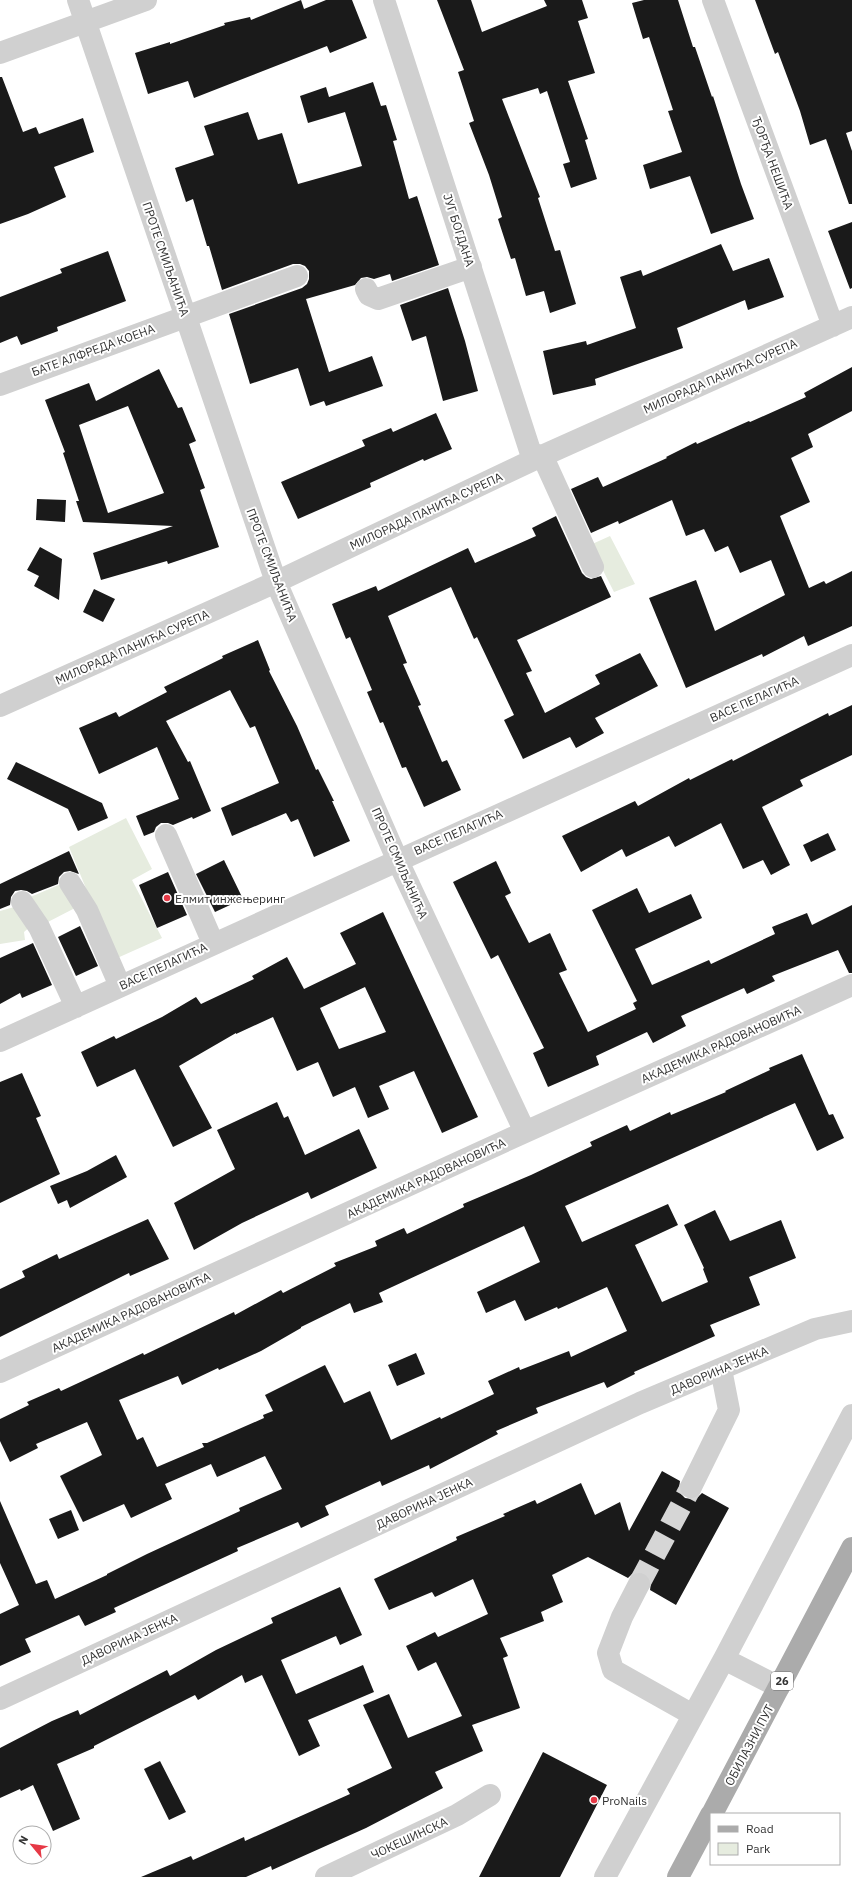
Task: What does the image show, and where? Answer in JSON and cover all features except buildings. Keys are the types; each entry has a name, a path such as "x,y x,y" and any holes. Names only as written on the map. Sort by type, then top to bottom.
{"main road":[{"name":"ОБИЛАЗНИ ПУТ","path":"712,1813 852,1548"},
{"name":"ОБИЛАЗНИ ПУТ","path":"678,1877 710,1817"}],"street":[{"name":"ПРОТЕ СМИЉАНИЋА","path":"78,0 276,582 397,860 525,1132"},
{"path":"0,53 146,0"},
{"name":"ЈУГ БОГДАНА","path":"384,0 471,267 538,458 592,566"},
{"name":"ЂОРЂА НЕШИЋА","path":"713,0 842,322"},
{"path":"366,289 369,295 378,299 471,267"},
{"name":"БАТЕ АЛФРЕДА КОЕНА","path":"0,385 297,276"},
{"name":"МИЛОРАДА ПАНИЋА СУРЕПА","path":"0,706 276,582 538,458 842,322"},
{"name":"ВАСЕ ПЕЛАГИЋА","path":"0,1041 213,943 852,655"},
{"path":"166,835 213,943"},
{"path":"70,883 87,910 120,986"},
{"path":"22,902 39,927 76,1007"},
{"name":"АКАДЕМИКА РАДОВАНОВИЋА","path":"0,1372 525,1132 852,985"},
{"name":"ДАВОРИНА ЈЕНКА","path":"0,1699 640,1404 815,1329 849,1324"},
{"path":"691,1487 729,1410 721,1369"},
{"path":"605,1877 724,1659 852,1415"},
{"path":"639,1584 622,1617 608,1653 613,1670 694,1715"},
{"path":"724,1659 779,1687"},
{"name":"ЧОКЕШИНСКА","path":"326,1877 457,1815 490,1795"}],"green space":[{"path":"610,536 635,584 614,592 590,545"},
{"path":"126,818 152,869 132,880 162,938 115,959 69,847"},
{"path":"61,884 75,908 44,924 28,898"},
{"path":"18,906 31,926 24,932 25,940 0,944 0,911"}],"tunnel":[{"path":"639,1584 691,1487"}],"place":[{"name":"Елмит инжењеринг","path":"167,898"},
{"name":"ProNails","path":"594,1800"}]}
